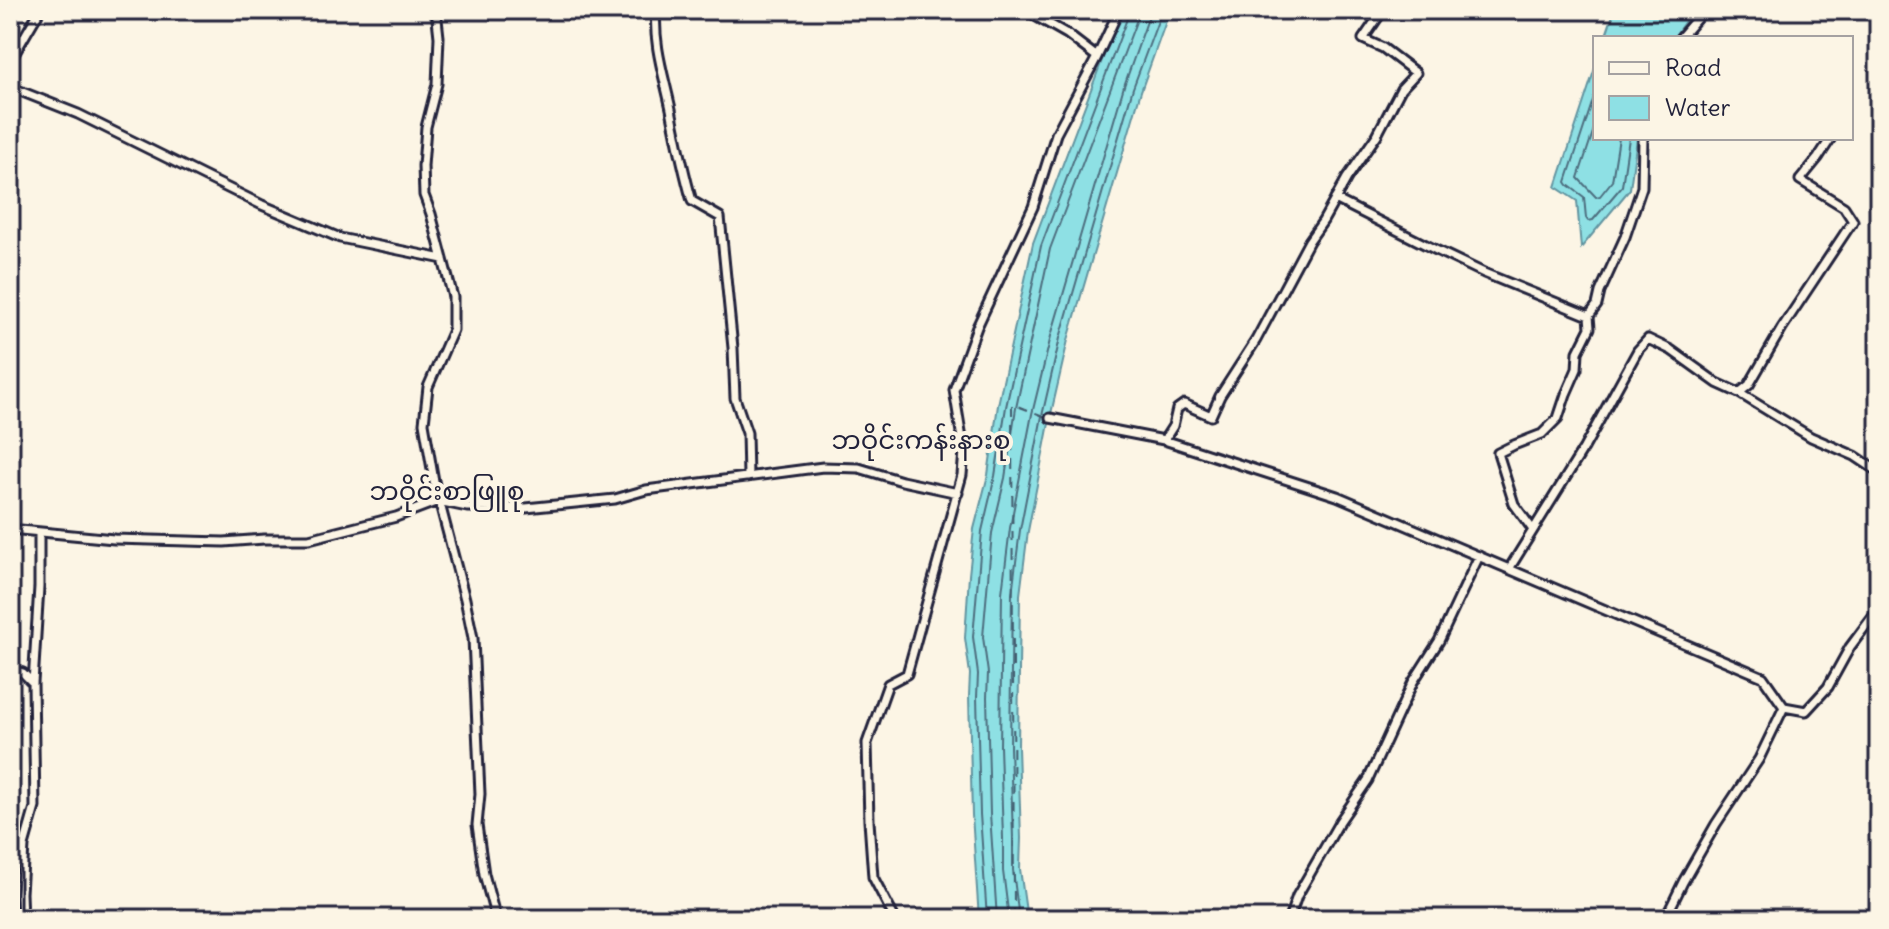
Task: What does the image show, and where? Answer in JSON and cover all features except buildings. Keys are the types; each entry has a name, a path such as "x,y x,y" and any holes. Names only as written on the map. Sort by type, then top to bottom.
{"street":[{"path":"10,65 40,10"},
{"path":"436,10 439,37 437,84 426,127 424,195 453,297 453,330 428,387 424,423 438,501 473,638 480,794 477,825 484,874 496,919"},
{"path":"656,10 659,60 692,201 720,217 735,398 747,433 748,477"},
{"path":"1029,10 1097,57"},
{"path":"895,919 873,877 867,743 888,684 907,674 958,493 964,451 954,390 977,327 1033,207 1056,134 1119,10"},
{"path":"1164,440 1173,426 1177,409 1184,404 1211,416 1309,241 1377,135 1401,89 1416,73 1383,48 1363,39 1383,10"},
{"path":"1682,36 1704,10"},
{"path":"10,87 78,114 262,205 340,238 443,259"},
{"path":"1533,530 1514,504 1498,453 1542,434 1558,418 1577,369 1578,352 1590,328 1589,316 1597,305 1625,237 1642,187 1643,140"},
{"path":"1739,393 1749,385 1782,328 1853,221 1844,207 1800,180 1830,140"},
{"path":"1335,199 1484,273 1589,316"},
{"path":"1509,569 1597,426 1638,350 1648,339 1671,350 1717,383 1811,437 1855,456 1879,472"},
{"path":"1050,418 1164,440 1337,496 1763,677 1784,707 1806,711 1828,687 1850,647 1879,608"},
{"path":"10,529 114,539 309,539 396,517 438,501 467,507 526,508 615,499 646,490 823,467 859,468 958,493"},
{"path":"22,919 24,846 35,807 33,683 39,532"},
{"path":"1289,919 1297,896 1340,821 1368,780 1413,682 1439,641 1479,556"},
{"path":"10,669 23,673 33,683"},
{"path":"1665,919 1716,824 1759,759 1784,707"}],"water":[{"path":"1121,10 1170,10 1141,91 1068,340 1028,531 1020,595 1018,747 1020,869 1027,919 979,919 972,815 970,674 965,638 974,529 988,475 998,405 1033,243"},
{"path":"1617,10 1693,10 1674,36 1606,36"},
{"path":"1593,74 1593,140 1637,140 1630,189 1581,248 1577,201 1556,187"}],"ferry route":[{"path":"1014,919 1012,404 1046,417"}],"district":[{"name":"ဘဝိုင်းကန်းနားစု","path":"921,439"},
{"name":"ဘဝိုင်းစာဖြူစု","path":"447,490"}]}
